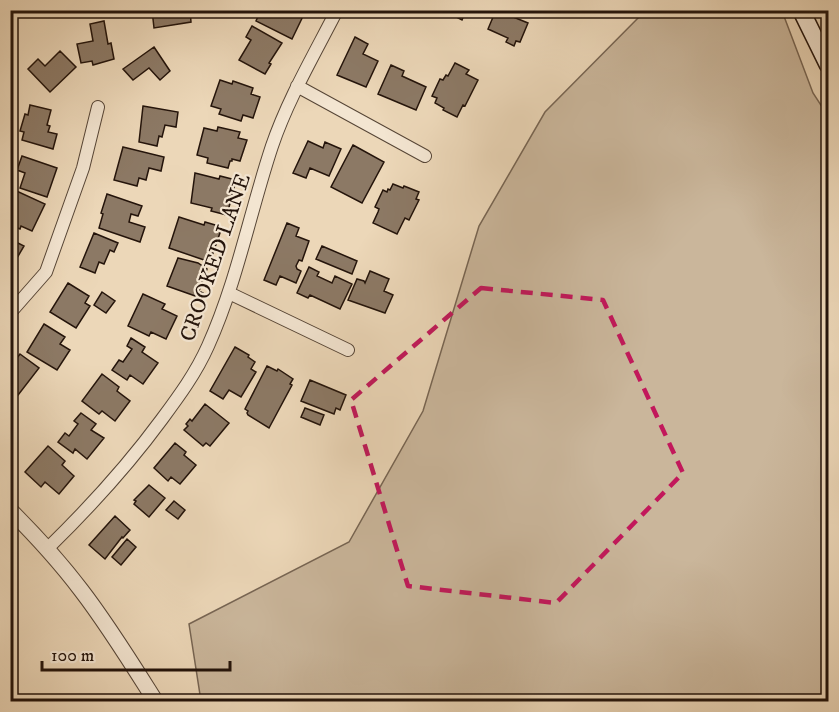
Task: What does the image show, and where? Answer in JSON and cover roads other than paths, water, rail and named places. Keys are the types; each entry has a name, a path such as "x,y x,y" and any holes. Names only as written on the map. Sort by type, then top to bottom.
{"main road":[{"path":"801,10 828,65"}],"street":[{"name":"CROOKED LANE","path":"48,548 100,497 131,461 188,384 208,347 229,293 272,146 297,86 337,10"},
{"path":"297,86 425,156"},
{"path":"10,313 46,272 83,168 98,107"},
{"path":"229,293 348,350"},
{"path":"10,510 48,548 82,590 126,653 156,702"}]}
